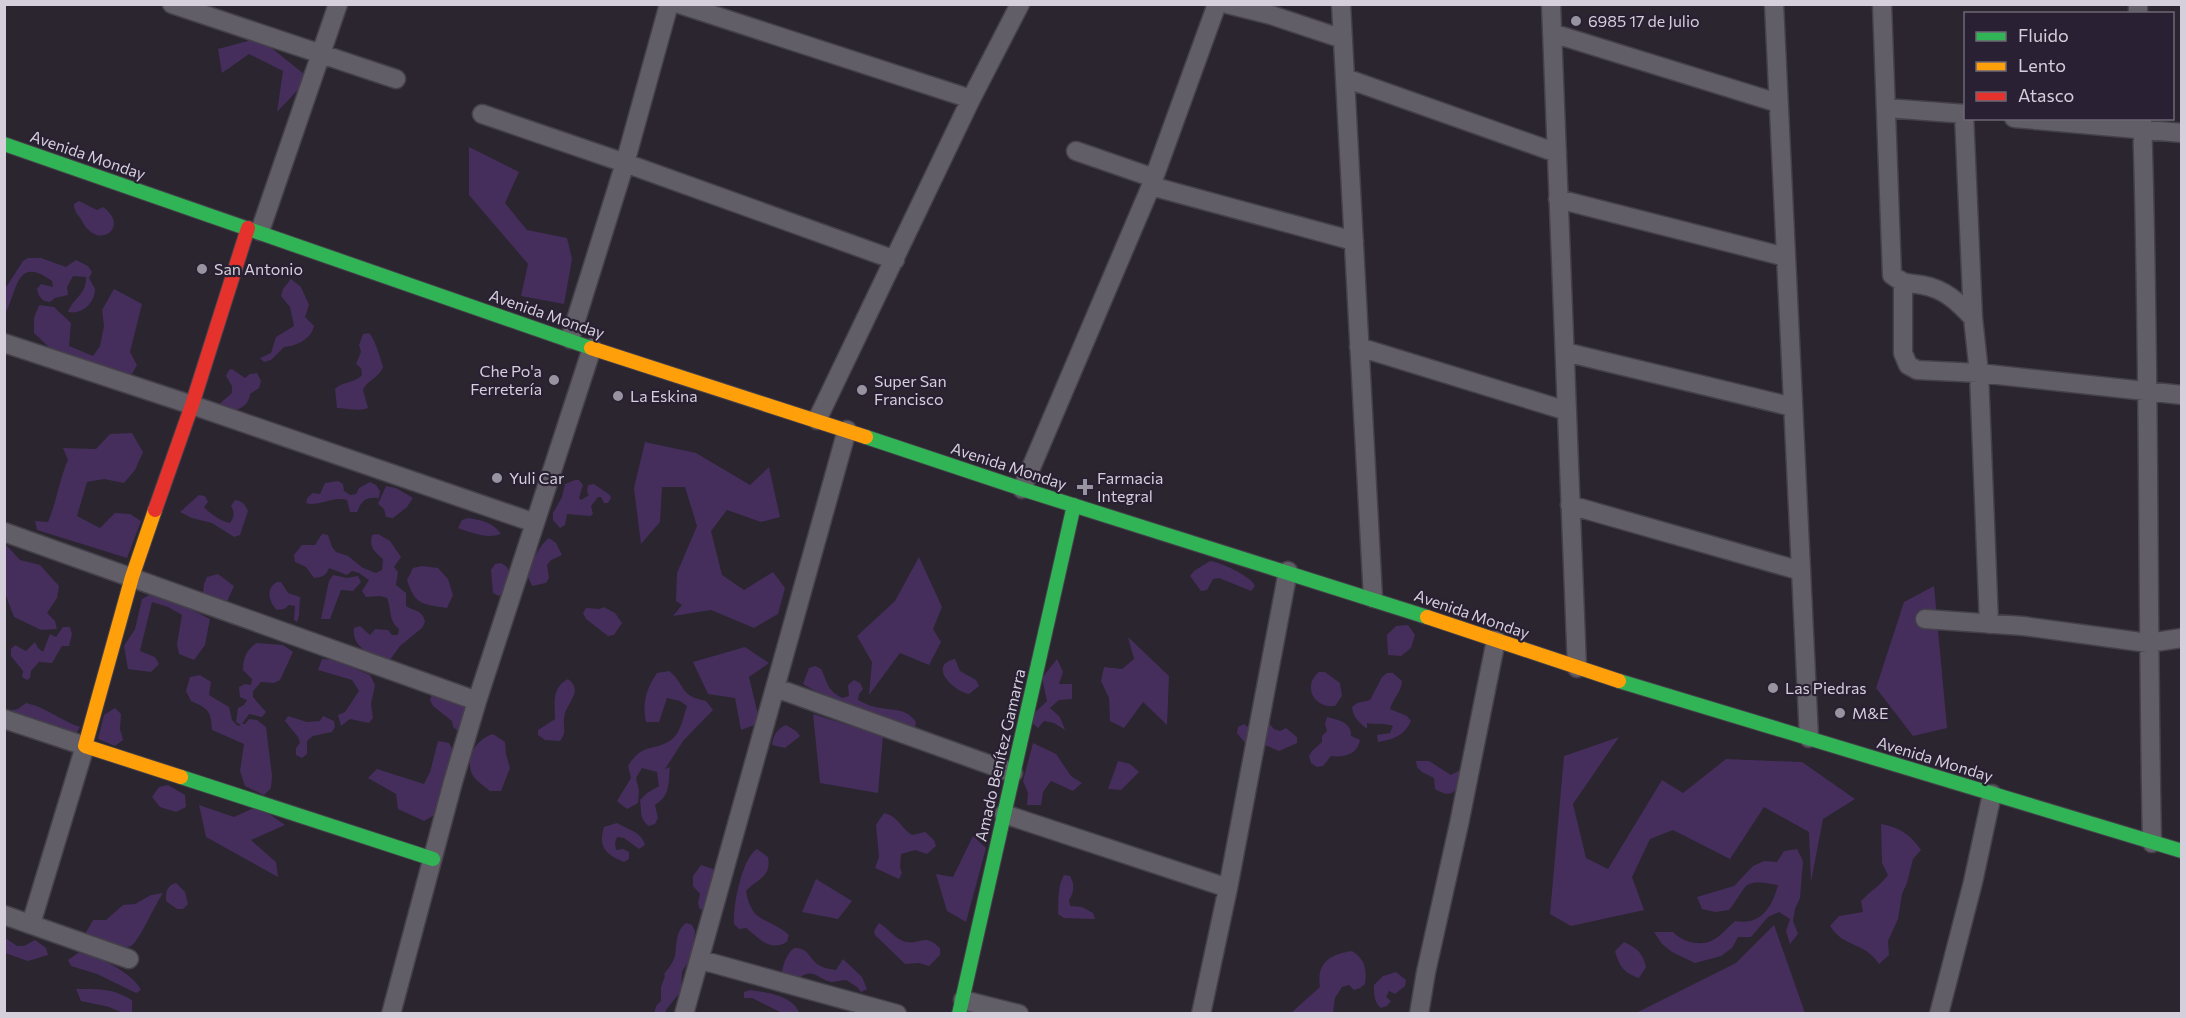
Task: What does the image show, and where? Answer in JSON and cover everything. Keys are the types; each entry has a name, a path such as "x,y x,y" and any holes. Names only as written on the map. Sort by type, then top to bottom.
{"main road":[{"name":"Avenida Monday","path":"4,144 592,348 1022,489 1373,598 1577,668 2181,851"},
{"path":"254,230 132,577 85,746 433,859"},
{"name":"Amado Benítez Gamarra","path":"961,1007 1074,505"}],"street":[{"path":"172,4 396,79"},
{"path":"254,230 338,4"},
{"path":"570,339 625,163 669,4"},
{"path":"679,4 971,99"},
{"path":"817,420 971,99 1020,4"},
{"path":"1022,489 1152,182 1216,4"},
{"path":"1227,4 1271,15 1343,39"},
{"path":"1341,4 1373,598"},
{"path":"1551,4 1577,668"},
{"path":"1774,4 1809,738"},
{"path":"1882,4 1892,275 1903,284 1922,285 1952,296 1973,318"},
{"path":"1552,33 1779,103"},
{"path":"1345,78 1557,153"},
{"path":"1886,108 1964,114"},
{"path":"482,114 894,260"},
{"path":"1965,120 1973,318 1979,372 1989,624"},
{"path":"2051,120 2142,125 2181,133"},
{"path":"2142,125 2149,392 2148,643 2152,843"},
{"path":"1076,151 1152,182 1354,241"},
{"path":"1558,199 1786,257"},
{"path":"1903,284 1903,353 1908,365 1917,370 1979,372 2181,396"},
{"path":"4,343 535,523"},
{"path":"1359,347 1567,411"},
{"path":"391,1014 477,701 592,348"},
{"path":"1564,352 1793,407"},
{"path":"684,1014 701,960 847,430"},
{"path":"1570,505 1801,571"},
{"path":"4,532 477,701"},
{"path":"1201,1014 1228,888 1288,571"},
{"path":"1925,619 2023,626 2148,643 2181,638"},
{"path":"1419,1014 1496,640"},
{"path":"776,688 1013,772"},
{"path":"4,718 85,746 32,924"},
{"path":"1939,1014 1973,882 1992,794"},
{"path":"1004,814 1228,888"},
{"path":"4,915 129,959"},
{"path":"701,960 897,1014"},
{"path":"961,1007 1019,1014"}],"shaded area":[{"path":"259,38 309,78 277,112 283,71 249,54 222,73 218,49"},
{"path":"469,147 519,172 505,203 527,230 567,238 572,259 564,304 521,296 528,264 469,195"},
{"path":"79,201 97,210 103,207 111,215 114,222 109,233 96,235 89,230 76,213 74,204"},
{"path":"28,258 41,258 66,267 76,260 88,266 92,272 89,278 95,289 93,299 83,310 68,312 82,292 86,277 73,276 67,287 68,295 55,298 50,302 44,301 39,296 37,289 41,284 53,287 52,281 31,272 20,279 5,314 5,289 23,261"},
{"path":"291,279 301,287 309,305 305,317 314,326 310,335 303,341 284,347 271,360 264,362 260,358 271,353 276,337 294,326 290,307 281,296 283,289"},
{"path":"114,289 142,304 130,352 137,365 130,377 55,353 34,333 34,318 39,305 54,307 71,323 69,346 93,356 100,346 104,326 102,310"},
{"path":"369,333 383,367 363,390 368,408 356,410 337,408 335,389 362,375 361,368 356,364 361,352 359,345 363,334"},
{"path":"232,369 245,378 257,373 261,381 259,388 250,394 246,404 231,413 217,406 232,393 232,386 226,376"},
{"path":"132,433 143,452 135,470 124,483 104,479 87,482 77,516 100,528 115,513 130,514 141,521 127,558 37,530 35,521 48,522 54,506 68,460 63,448 96,449 110,434"},
{"path":"645,442 696,453 750,485 769,467 780,517 761,522 727,510 711,531 722,575 744,590 773,572 785,588 778,614 754,628 711,610 673,616 682,605 676,601 677,573 697,526 685,487 662,487 660,522 641,544 634,488"},
{"path":"579,480 583,485 579,498 581,500 589,495 588,485 594,484 611,498 608,503 604,503 601,497 598,497 591,506 593,514 590,516 567,514 565,525 560,528 553,520 553,513 562,497 565,484"},
{"path":"338,481 343,484 344,491 350,495 356,494 359,488 370,482 380,491 379,498 365,500 357,512 350,512 347,500 336,499 316,504 306,503 308,497 313,493 320,494 325,483"},
{"path":"386,486 396,488 413,498 407,507 393,518 386,517 384,509 378,504"},
{"path":"199,495 205,496 208,502 204,507 206,509 230,523 234,515 231,506 235,500 243,503 248,511 240,535 234,537 212,523 180,512"},
{"path":"468,518 490,524 501,534 485,536 458,528 462,520"},
{"path":"322,534 328,535 336,552 348,556 363,568 376,573 382,570 383,559 373,549 372,535 378,534 390,541 401,557 394,567 398,572 396,585 406,593 406,606 421,613 425,622 422,628 400,646 389,661 365,650 356,641 354,635 354,628 360,626 370,635 375,629 388,630 392,635 398,635 399,629 392,618 387,598 366,597 362,591 369,580 359,573 352,571 347,575 329,568 323,576 314,578 306,567 295,562 294,555 302,545 315,545"},
{"path":"549,538 556,543 562,555 551,560 547,565 549,578 546,583 532,586 528,577 529,568"},
{"path":"5,544 20,560 40,565 59,586 57,598 47,613 55,621 57,629 41,630 14,617 5,593"},
{"path":"919,557 942,607 933,629 941,642 929,665 900,653 869,695 872,662 857,636 895,601"},
{"path":"1210,561 1235,570 1248,578 1255,586 1251,591 1219,578 1213,579 1207,590 1201,591 1190,576"},
{"path":"501,563 510,573 504,592 499,596 493,593 491,570 495,564"},
{"path":"422,566 438,568 448,579 453,595 447,608 425,604 413,594 407,580 413,568"},
{"path":"218,574 234,586 226,604 207,598 203,593 207,577"},
{"path":"333,575 347,578 358,576 361,582 353,591 341,590 330,619 321,619 329,581"},
{"path":"277,582 281,582 288,593 300,597 297,622 294,620 295,606 289,605 277,610 272,603 270,592"},
{"path":"1934,586 1947,728 1913,736 1876,688 1904,602"},
{"path":"151,594 176,602 210,619 205,645 194,660 179,654 177,644 182,615 152,602 140,651 155,657 159,664 151,672 128,669 124,646 135,629 142,599"},
{"path":"604,607 615,613 622,623 614,635 608,636 586,619 583,613 586,608"},
{"path":"1408,625 1415,635 1411,648 1401,656 1388,655 1387,635 1396,626"},
{"path":"63,627 70,627 72,634 69,646 62,646 52,663 39,662 27,680 22,677 23,671 11,656 11,649 15,645 26,651 35,642 43,652 50,634 56,637"},
{"path":"1128,637 1169,676 1167,725 1143,702 1124,728 1110,721 1109,698 1101,681 1104,667 1122,669 1134,659"},
{"path":"257,643 283,645 293,652 280,680 274,683 261,682 253,691 253,697 266,712 262,717 249,714 242,724 249,719 257,720 266,727 272,776 271,788 264,795 245,786 240,771 244,744 212,730 208,711 191,701 186,691 190,677 200,675 211,682 209,695 229,707 232,720 238,726 241,725 236,722 238,708 247,700 240,697 239,687 245,684 251,685 252,679 243,670 244,662 248,651"},
{"path":"745,647 769,663 749,677 760,723 741,730 735,698 708,694 693,662"},
{"path":"322,659 335,660 370,675 375,685 371,704 373,718 369,723 350,719 341,726 338,715 345,712 359,691 352,680 318,670"},
{"path":"955,659 960,671 976,680 979,686 969,694 950,683 943,672 943,667 947,662"},
{"path":"1057,659 1063,672 1059,684 1072,684 1072,699 1059,700 1050,708 1060,717 1065,730 1054,723 1044,721 1038,728 1028,719 1047,701 1042,678"},
{"path":"815,666 821,669 830,688 842,698 849,696 848,685 854,680 860,683 863,689 858,700 875,707 904,712 916,722 915,728 908,728 826,697 806,686 803,684 809,668"},
{"path":"669,671 686,693 706,701 713,710 683,741 665,769 670,767 668,788 664,797 655,805 658,818 655,824 649,826 642,818 640,800 659,786 657,772 642,768 636,778 639,791 638,803 627,809 617,801 631,778 628,766 633,758 643,750 671,740 681,724 687,706 680,701 667,698 659,722 646,722 645,703 650,685 657,673"},
{"path":"1319,672 1325,672 1340,683 1342,696 1335,706 1321,704 1313,695 1311,684"},
{"path":"1387,673 1393,673 1402,681 1390,709 1407,716 1411,721 1398,736 1378,742 1377,735 1390,733 1393,726 1367,723 1367,729 1355,717 1352,707 1357,703 1370,700 1382,677"},
{"path":"568,679 575,688 573,698 565,713 563,735 560,741 545,740 538,735 538,730 555,719 556,691"},
{"path":"432,693 467,702 465,732 453,727 452,721 433,706 430,700"},
{"path":"26,703 80,727 75,736 18,720 8,711 18,709"},
{"path":"115,708 121,714 120,729 123,740 115,746 98,739 104,715"},
{"path":"813,714 883,736 878,793 820,783"},
{"path":"288,716 307,722 320,721 323,716 334,721 335,727 332,732 313,736 307,741 307,754 302,758 296,755 296,748 300,743 285,721"},
{"path":"1327,717 1347,725 1351,736 1360,740 1359,745 1353,752 1345,756 1331,756 1323,766 1317,767 1311,763 1309,756 1322,742 1322,736 1327,731 1325,724"},
{"path":"1266,720 1274,729 1280,731 1286,728 1297,737 1297,743 1279,751 1260,743 1246,744 1237,733 1238,727 1244,724 1253,731"},
{"path":"786,725 800,736 785,748 772,745 776,733"},
{"path":"493,734 505,742 510,768 501,791 490,791 474,777 470,767 471,755 477,744"},
{"path":"1619,737 1573,804 1586,858 1608,869 1662,780 1683,793 1726,759 1802,762 1855,799 1823,819 1811,882 1809,832 1764,807 1730,859 1673,830 1650,839 1632,877 1644,910 1571,926 1550,914 1564,756"},
{"path":"438,741 449,743 455,754 436,814 424,821 398,809 396,794 368,778 377,769 424,784 430,772"},
{"path":"1033,743 1056,754 1071,776 1082,783 1073,791 1051,781 1043,792 1041,805 1027,805 1028,793 1023,781"},
{"path":"1118,761 1130,764 1139,772 1121,790 1108,789"},
{"path":"1416,761 1429,761 1451,775 1462,769 1455,790 1448,794 1435,789 1434,778 1422,772 1417,767"},
{"path":"168,785 185,795 186,807 176,812 160,807 152,797 159,787"},
{"path":"199,805 234,817 258,806 285,825 251,840 276,862 278,877 206,837"},
{"path":"884,813 896,819 912,835 925,832 934,840 936,846 927,854 915,850 901,854 902,873 899,879 875,868 879,857 876,825"},
{"path":"617,823 641,837 645,845 639,849 624,838 617,837 616,850 623,849 629,852 629,859 624,862 608,853 602,840 604,827"},
{"path":"1881,824 1904,832 1921,850 1913,859 1902,894 1898,919 1888,941 1889,955 1879,964 1867,952 1842,938 1830,926 1839,916 1863,912 1861,901 1888,875 1882,863"},
{"path":"973,836 986,848 966,922 947,911 936,874 953,877"},
{"path":"757,849 768,857 768,869 763,877 746,891 752,910 762,919 789,935 787,942 781,945 770,945 746,928 739,929 734,924 737,894 743,872"},
{"path":"1797,849 1803,861 1800,898 1793,921 1798,934 1790,944 1786,931 1790,919 1779,912 1768,917 1751,937 1738,937 1732,948 1721,956 1695,963 1672,952 1662,944 1654,932 1673,932 1686,941 1703,943 1722,934 1735,921 1752,921 1758,918 1769,907 1778,885 1751,883 1743,889 1729,910 1715,912 1702,909 1697,897 1734,886 1753,866 1764,861 1777,862 1784,851"},
{"path":"701,865 713,869 714,884 707,907 700,910 698,903 700,894 693,886 693,876"},
{"path":"1064,875 1070,876 1073,882 1070,906 1082,907 1093,913 1095,919 1064,918 1058,914 1059,889"},
{"path":"816,879 852,901 838,919 802,912"},
{"path":"176,883 185,892 188,904 183,909 177,909 166,901 167,890"},
{"path":"163,893 138,938 131,946 114,946 84,936 93,920 106,920 123,905 135,904 151,895"},
{"path":"686,923 692,925 695,931 693,949 682,972 681,991 666,1013 654,1014 656,1006 661,1001 664,974 674,959 678,934"},
{"path":"879,923 903,941 925,940 934,943 940,948 940,955 929,966 919,963 905,964 875,935 874,931"},
{"path":"1774,925 1805,1013 1636,1013 1736,963"},
{"path":"4,937 17,946 24,946 35,940 46,948 48,955 28,961 5,953"},
{"path":"1624,942 1636,949 1643,958 1646,967 1639,978 1629,974 1618,961 1615,951"},
{"path":"794,948 805,951 817,964 828,969 836,970 843,959 862,977 867,989 861,992 846,980 831,982 812,974 799,978 786,976 782,971 785,961"},
{"path":"1352,951 1360,957 1364,965 1365,984 1354,990 1349,985 1342,987 1335,998 1333,1013 1291,1013 1320,987 1319,978 1323,965 1338,954"},
{"path":"78,953 94,957 122,971 131,977 141,990 136,993 97,974 71,966 68,960"},
{"path":"1396,972 1406,980 1405,986 1395,994 1389,991 1386,997 1391,1001 1387,1006 1381,1008 1376,1001 1374,985 1383,976"},
{"path":"76,989 100,989 114,992 121,994 136,1003 132,1001 132,1013 123,1013 109,1007 81,1001"},
{"path":"750,990 786,999 796,1007 799,1013 782,1013 752,998 744,998 744,992"}],"traffic: fast":[{"path":"4,144 591,348"},
{"path":"866,437 1022,489 1427,617"},
{"path":"959,1014 1074,505"},
{"path":"1619,681 2182,851"},
{"path":"181,777 433,859"}],"traffic: slow":[{"path":"591,348 866,437"},
{"path":"155,510 132,577 85,746 181,777"},
{"path":"1427,617 1619,681"}],"traffic: jam":[{"path":"155,510 192,405 248,228"}],"place":[{"name":"6985 17 de Julio","path":"1576,21"},
{"name":"San Antonio","path":"202,269"},
{"name":"Che Po'a Ferretería","path":"554,380"},
{"name":"Super San Francisco","path":"862,390"},
{"name":"La Eskina","path":"618,396"},
{"name":"Yuli Car","path":"497,478"},
{"name":"Farmacia Integral","path":"1085,487"},
{"name":"Las Piedras","path":"1773,688"},
{"name":"M&E","path":"1840,713"}]}
